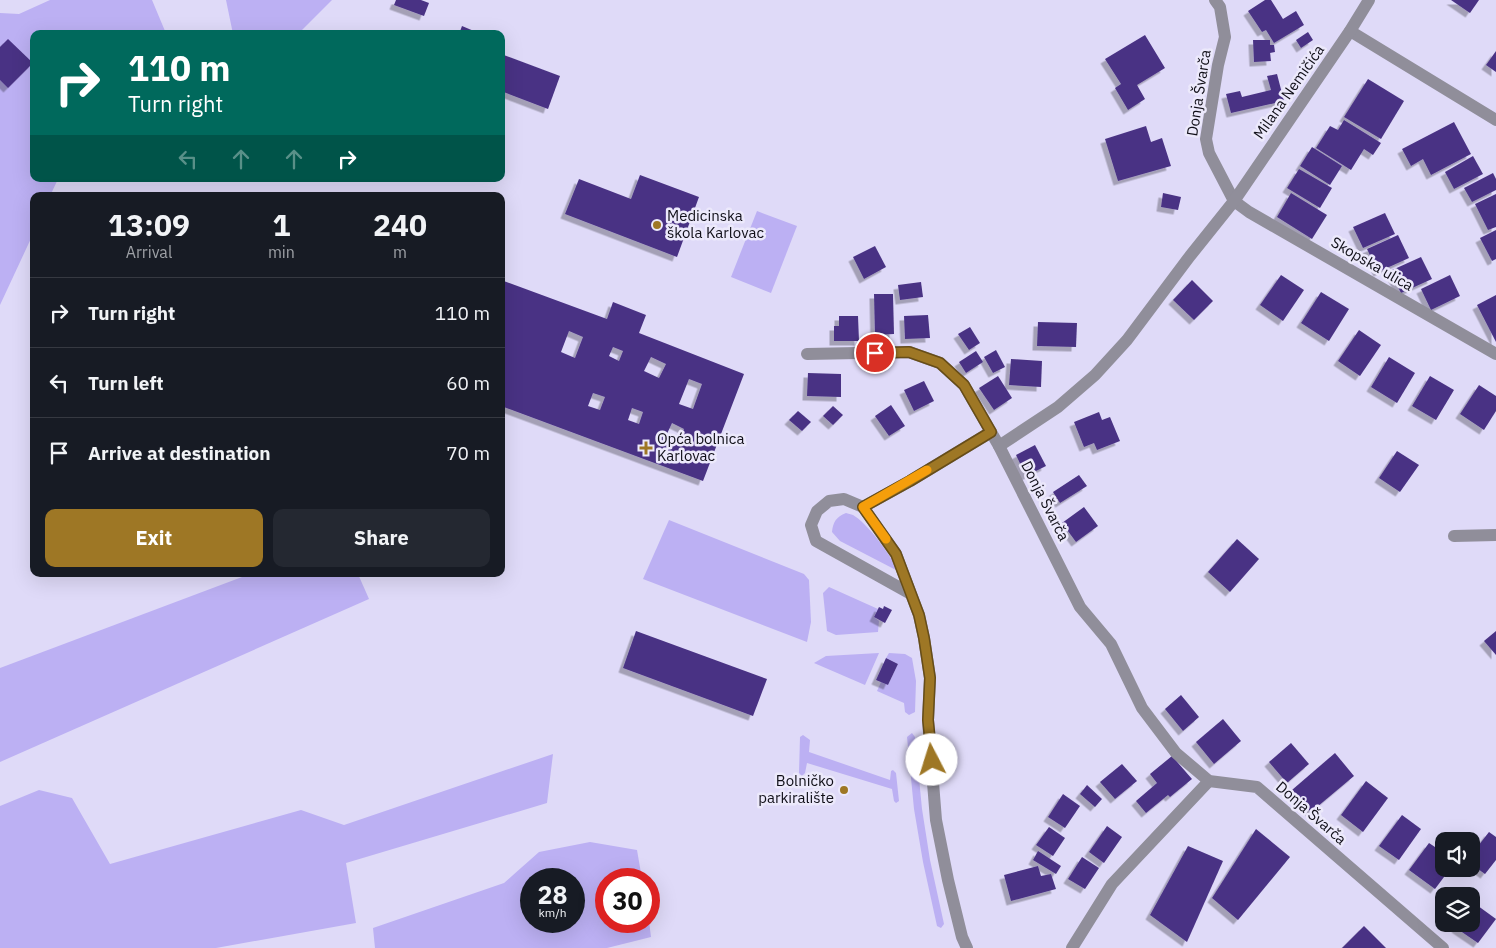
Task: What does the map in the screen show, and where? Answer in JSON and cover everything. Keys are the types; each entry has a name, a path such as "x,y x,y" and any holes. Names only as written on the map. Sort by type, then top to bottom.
{"street":[{"name":"Donja Švarča","path":"1215,0 1220,7 1225,37 1218,65 1206,139 1209,153 1234,201"},
{"name":"Milana Nemičića","path":"1234,201 1350,31 1369,0"},
{"path":"1350,31 1496,120"},
{"name":"Skopska ulica","path":"1234,201 1249,212 1496,354"},
{"path":"999,446 1058,407 1095,375 1127,340 1234,201"},
{"name":"Donja Švarča","path":"808,354 909,352 940,363 964,385 999,446 1080,607 1111,644 1142,708 1176,753 1209,781 1257,787 1442,948"},
{"path":"863,507 991,432"},
{"path":"911,594 816,541 811,525 817,511 829,501 844,499 863,507 896,554 919,615 930,678 928,720 936,820 962,938 967,948"},
{"path":"1454,536 1496,535"},
{"path":"1072,948 1112,884 1209,781"}],"shaded area":[{"path":"50,0 152,0 165,30 30,30 30,182 57,182 52,192 30,192 30,241 0,305 0,13 19,14"},
{"path":"226,0 332,0 302,30 232,30"},
{"path":"757,211 797,226 771,293 731,277"},
{"path":"846,513 853,515 872,532 897,570 840,541 832,532 832,528 837,518"},
{"path":"669,520 804,574 809,580 811,622 807,642 643,579"},
{"path":"242,577 359,577 369,599 0,762 0,668"},
{"path":"829,587 878,609 874,617 879,621 878,632 836,635 827,631 823,593"},
{"path":"879,653 865,685 814,663 826,656"},
{"path":"889,653 905,654 912,658 916,681 915,712 909,715 905,712 904,703 877,691 881,682 888,685 898,664 886,658"},
{"path":"912,733 915,737 922,809 930,860 944,924 941,928 937,926 914,809 907,737"},
{"path":"803,735 810,740 809,752 890,780 891,771 893,770 896,773 899,801 896,803 894,801 892,789 807,763 805,773 802,776 799,773 800,737"},
{"path":"553,754 547,803 346,863 356,923 216,948 0,948 0,806 39,790 72,798 110,864 301,810 344,825"},
{"path":"590,842 637,850 640,868 595,868 595,933 650,933 651,937 607,948 375,948 373,928 504,883 520,869 520,933 585,933 585,868 521,868 539,852"}],"building":[{"path":"396,0 421,0 429,3 424,16 394,5"},
{"path":"1265,0 1271,0 1283,19 1296,11 1304,25 1274,43 1266,30 1262,32 1248,11"},
{"path":"1451,0 1479,0 1470,13"},
{"path":"462,26 472,30 460,30"},
{"path":"1308,32 1313,40 1301,48 1296,40"},
{"path":"1145,35 1165,68 1137,85 1145,99 1128,110 1115,88 1121,84 1105,59"},
{"path":"8,39 30,60 30,66 8,88 0,80 0,47"},
{"path":"1253,40 1270,40 1270,45 1274,45 1275,52 1270,53 1271,61 1254,62"},
{"path":"1496,51 1496,72 1486,65"},
{"path":"505,55 560,76 548,109 505,93"},
{"path":"1277,74 1284,101 1231,113 1226,94 1240,91 1242,97 1271,90 1267,76"},
{"path":"1368,79 1404,101 1381,139 1344,117"},
{"path":"1344,120 1381,143 1373,155 1364,149 1351,170 1316,148 1330,126 1338,130"},
{"path":"1454,122 1471,154 1431,175 1423,159 1411,166 1402,149"},
{"path":"1146,126 1151,142 1162,138 1171,166 1118,181 1105,139"},
{"path":"1312,147 1342,166 1330,185 1300,166"},
{"path":"1473,156 1483,174 1454,189 1445,172"},
{"path":"1299,169 1332,188 1320,208 1287,188"},
{"path":"1493,173 1496,179 1496,190 1472,202 1464,188"},
{"path":"640,175 699,197 677,257 565,214 579,179 631,199"},
{"path":"1163,193 1181,197 1178,210 1161,207"},
{"path":"1291,193 1327,215 1312,239 1277,217"},
{"path":"1496,194 1496,227 1488,230 1475,204"},
{"path":"1385,213 1395,234 1363,248 1353,227"},
{"path":"1496,230 1496,259 1492,261 1480,238"},
{"path":"1398,235 1409,258 1378,272 1367,249"},
{"path":"875,246 886,267 864,279 853,257"},
{"path":"1421,257 1432,279 1401,293 1390,271"},
{"path":"1281,275 1304,290 1283,321 1260,305"},
{"path":"1450,275 1460,296 1431,310 1421,289"},
{"path":"1192,280 1213,301 1194,320 1173,300"},
{"path":"505,281 607,319 613,302 646,315 639,333 744,374 703,481 505,407","holes":["569,331 583,337 575,358 561,352","613,347 623,351 619,361 609,356","651,357 666,364 659,378 644,371","689,379 702,384 693,409 679,404","593,393 605,397 600,410 588,406","632,408 643,412 639,424 628,420","672,423 684,429 678,442 666,436"]},
{"path":"921,282 923,297 900,300 898,285"},
{"path":"1321,292 1349,309 1329,341 1301,323"},
{"path":"874,294 893,294 894,334 875,335"},
{"path":"1496,295 1496,342 1477,305"},
{"path":"928,315 930,338 905,339 904,316"},
{"path":"839,316 858,316 859,341 834,341 834,326 839,326"},
{"path":"1038,322 1077,323 1076,347 1037,346"},
{"path":"970,327 980,343 969,350 958,334"},
{"path":"1359,330 1381,345 1360,376 1338,361"},
{"path":"996,350 1005,367 993,373 984,357"},
{"path":"976,351 983,362 966,373 959,362"},
{"path":"1389,357 1415,373 1397,403 1371,387"},
{"path":"1011,359 1042,361 1041,387 1009,385"},
{"path":"808,373 841,374 841,397 807,396"},
{"path":"998,376 1012,398 994,410 979,388"},
{"path":"1430,376 1454,390 1436,420 1412,406"},
{"path":"924,381 934,401 914,411 904,390"},
{"path":"1479,385 1496,396 1496,411 1484,430 1460,414"},
{"path":"891,405 905,426 889,436 875,416"},
{"path":"833,406 843,415 833,425 823,416"},
{"path":"798,411 811,422 802,431 789,420"},
{"path":"1099,412 1102,420 1110,417 1120,441 1097,450 1094,443 1084,447 1074,422"},
{"path":"1035,445 1046,466 1026,476 1016,455"},
{"path":"1397,451 1419,465 1400,492 1379,478"},
{"path":"1079,475 1087,486 1060,503 1053,492"},
{"path":"1084,507 1098,526 1076,542 1062,523"},
{"path":"1237,539 1259,559 1230,592 1208,572"},
{"path":"884,606 892,610 885,623 874,617 879,607 883,609"},
{"path":"636,631 767,679 753,716 623,668"},
{"path":"1496,631 1496,655 1484,641"},
{"path":"886,658 898,664 888,685 876,680"},
{"path":"1181,695 1199,717 1183,731 1165,709"},
{"path":"1223,719 1241,741 1214,764 1196,742"},
{"path":"1291,743 1309,764 1287,783 1269,762"},
{"path":"1335,753 1354,776 1311,812 1292,790"},
{"path":"1172,756 1192,779 1146,813 1136,801 1157,783 1150,774"},
{"path":"1122,764 1137,781 1115,799 1100,782"},
{"path":"1366,781 1388,798 1363,832 1341,815"},
{"path":"1087,785 1102,799 1095,807 1080,794"},
{"path":"1063,794 1080,806 1065,828 1048,817"},
{"path":"1402,815 1421,829 1399,860 1379,846"},
{"path":"1107,826 1122,837 1104,863 1089,852"},
{"path":"1049,827 1065,838 1053,856 1036,845"},
{"path":"1256,829 1290,857 1238,920 1212,898"},
{"path":"1489,832 1496,837 1496,860 1485,874 1480,870 1480,844"},
{"path":"1429,843 1435,847 1435,877 1444,877 1435,889 1409,870"},
{"path":"1188,846 1223,861 1187,942 1150,915"},
{"path":"1038,851 1061,866 1056,874 1033,860"},
{"path":"1082,857 1099,868 1085,889 1068,879"},
{"path":"1038,866 1041,876 1051,874 1056,889 1011,901 1004,875"},
{"path":"1480,907 1496,919 1478,943 1462,932 1480,932"},
{"path":"1364,926 1386,948 1342,948"}],"slow traffic":[{"path":"886,539 863,507 927,470"}],"place":[{"name":"Medicinska škola Karlovac","path":"657,225"},
{"name":"Opća bolnica Karlovac","path":"646,448"},
{"name":"Bolničko parkiralište","path":"844,790"}],"route":[{"path":"875,353 909,352 940,363 964,385 991,432 863,507 896,554 919,615 930,678 928,720 932,760"}]}
